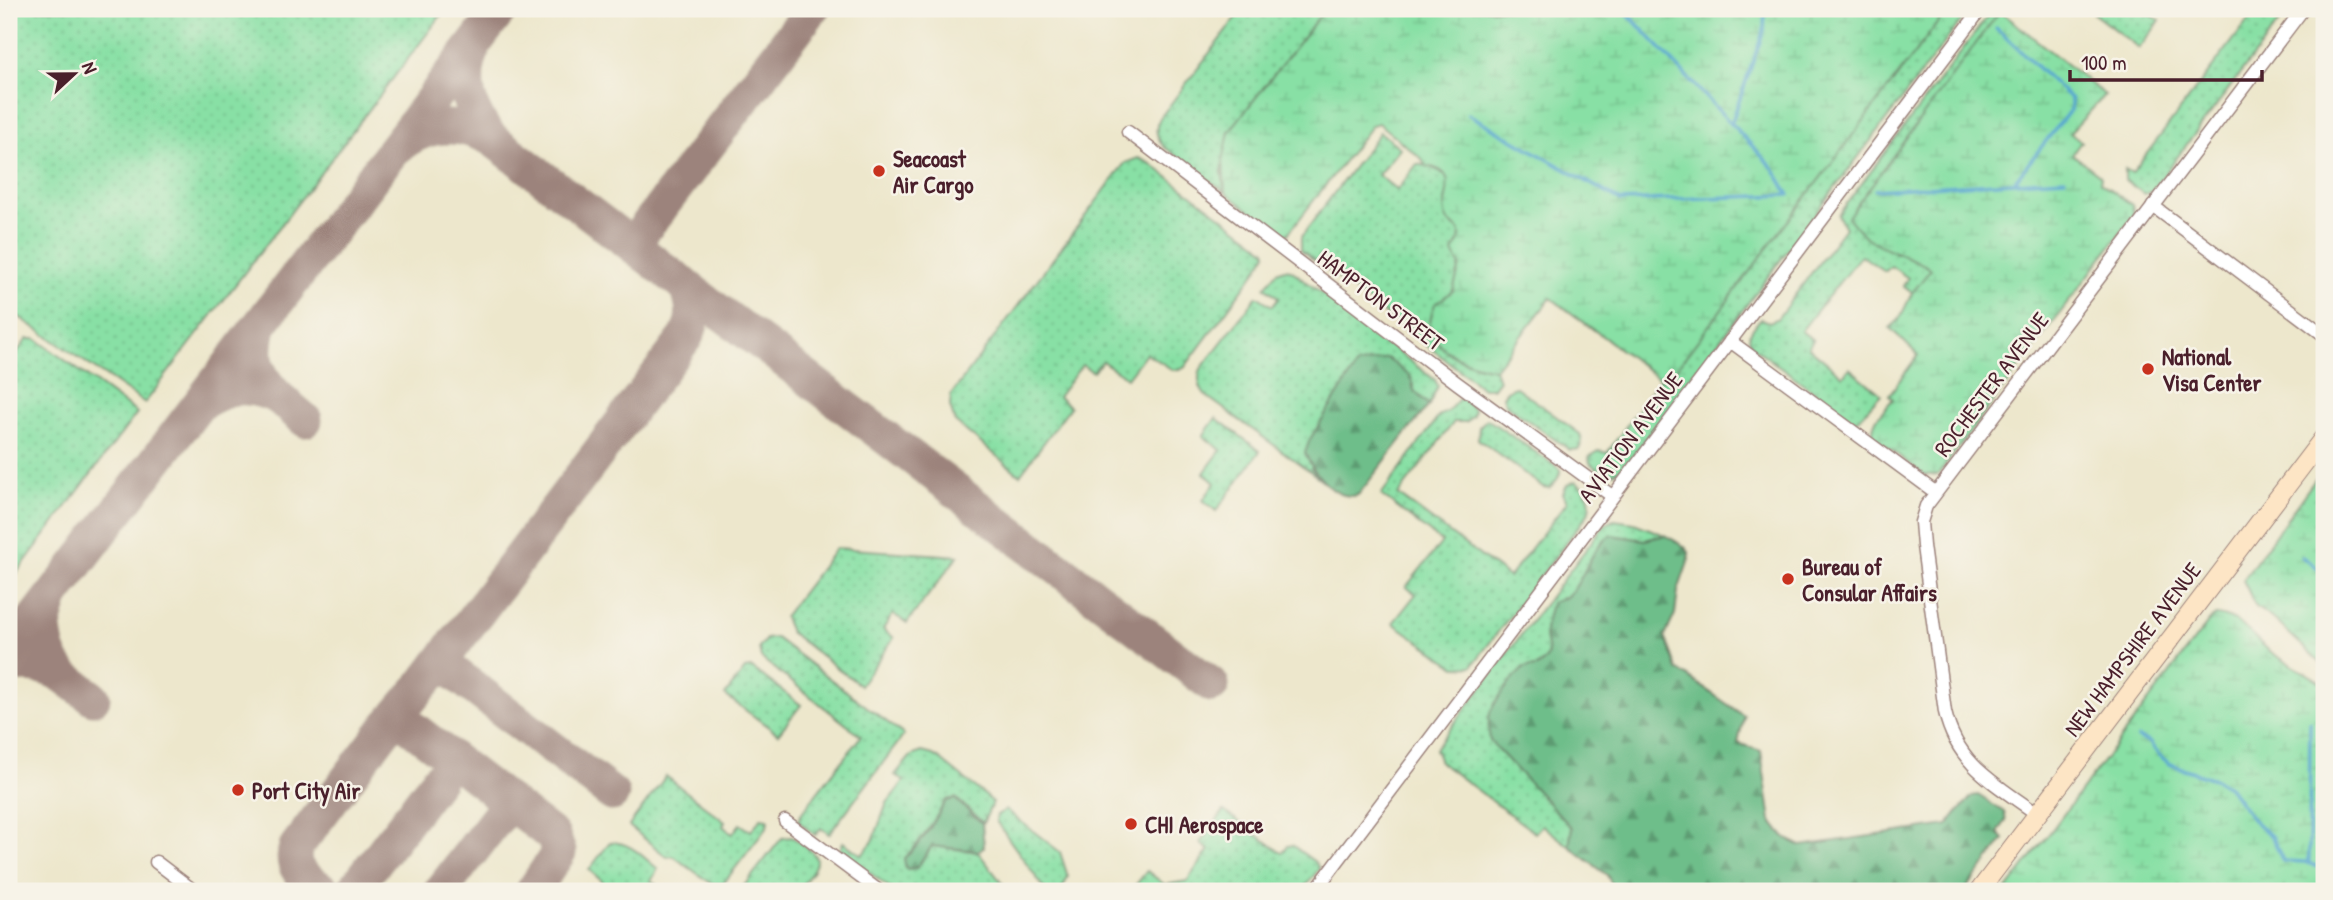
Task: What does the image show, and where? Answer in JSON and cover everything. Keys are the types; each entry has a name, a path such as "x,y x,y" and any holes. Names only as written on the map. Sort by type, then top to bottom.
{"street":[{"name":"AVIATION AVENUE","path":"1315,891 1981,9"},
{"name":"ROCHESTER AVENUE","path":"2037,814 1977,771 1950,731 1943,701 1922,536 1921,522 1926,506 2303,9"},
{"name":"HAMPTON STREET","path":"1128,132 1457,383 1612,496"},
{"path":"2153,206 2324,335"},
{"path":"1730,341 1935,492"},
{"name":"NEW HAMPSHIRE AVENUE","path":"1979,891 2324,437"},
{"path":"785,821 879,891"},
{"path":"156,862 194,891"}],"green space":[{"path":"9,9 446,9 145,403 9,310"},
{"path":"1243,9 1325,9 1229,132 1222,172 1225,192 1163,146 1156,129 1160,118"},
{"path":"1325,9 1948,9 1667,381 1660,379 1551,298 1495,369 1466,361 1439,344 1433,336 1431,315 1435,304 1453,291 1460,266 1453,252 1459,242 1460,231 1447,219 1445,212 1448,180 1438,169 1425,166 1422,159 1378,123 1372,125 1287,235 1279,233 1225,192 1223,161 1229,132"},
{"path":"1948,9 1970,9 1625,466 1612,473 1603,472 1590,463 1589,457 1599,451 1607,453 1660,379 1667,380"},
{"path":"1993,9 2002,9 1984,34 1896,253 1917,259 1931,269 1912,293 1903,286 1908,278 1891,266 1885,272 1861,255 1801,331 1813,340 1808,347 1843,376 1849,368 1881,394 1856,422 1753,347 1749,339 1750,333 1760,319 1769,322 1777,319 1845,228 1838,215"},
{"path":"2098,9 2142,9 2160,21 2139,48 2094,14"},
{"path":"2257,9 2289,9 2151,192 2144,194 2125,180 2125,169 2132,173"},
{"path":"2000,11 2105,95 2070,133 2081,142 2072,154 2101,176 2100,182 2132,205 2134,215 1940,472 1937,475 1924,475 1873,436 1873,430 1879,416 1893,399 1889,395 1918,355 1890,328 1899,320 1912,293 1931,269 1863,235 1848,217"},
{"path":"1380,132 1400,148 1378,175 1397,190 1417,164 1433,168 1447,180 1445,210 1448,221 1460,231 1460,266 1453,291 1435,304 1436,334 1441,345 1454,356 1495,369 1499,380 1493,388 1483,388 1301,250 1301,237"},
{"path":"1138,158 1151,164 1267,253 1184,368 1173,370 1146,353 1127,378 1102,361 1093,372 1082,365 1058,397 1070,407 1020,475 955,422 950,406 951,395 1125,163"},
{"path":"1291,270 1435,380 1438,386 1429,405 1414,391 1414,384 1311,468 1322,480 1205,395 1199,382 1201,369 1257,296 1272,306 1279,298 1265,287 1277,272"},
{"path":"27,339 36,339 137,413 9,583 9,363"},
{"path":"1387,358 1411,377 1414,391 1429,405 1358,495 1341,494 1326,484 1313,469 1305,453 1310,439 1357,365"},
{"path":"1516,387 1580,434 1582,441 1579,449 1570,450 1506,405 1503,396"},
{"path":"1460,398 1474,409 1473,415 1466,422 1454,422 1398,495 1509,577 1567,502 1563,493 1567,485 1576,481 1586,492 1590,504 1588,514 1472,666 1456,667 1393,623 1416,594 1406,587 1442,542 1381,495 1440,415 1447,412"},
{"path":"1216,418 1260,451 1216,511 1203,500 1215,483 1204,473 1221,450 1203,436"},
{"path":"1487,419 1560,469 1559,477 1549,488 1543,487 1478,439 1479,427"},
{"path":"2324,467 2324,666 2277,622 2256,607 2243,580"},
{"path":"1614,520 1634,523 1665,535 1645,540 1611,535 1602,543 1594,552 1578,584 1567,596 1560,599 1550,615 1545,632 1548,648 1546,658 1536,667 1524,668 1491,712 1490,741 1572,828 1569,846 1542,825 1535,833 1440,762 1435,749 1605,524"},
{"path":"1611,535 1645,540 1665,535 1689,552 1678,591 1675,614 1665,636 1677,669 1744,716 1738,743 1761,751 1771,821 1785,838 1801,846 1947,825 1972,796 1978,795 2004,812 2006,820 1998,833 2004,839 1965,891 1615,891 1607,875 1569,846 1572,828 1490,741 1488,727 1490,713 1515,677 1524,668 1537,667 1546,659 1548,651 1545,629 1551,603 1564,598 1572,591 1592,556"},
{"path":"836,548 958,556 907,623 893,614 883,629 894,638 860,685 790,632 784,617"},
{"path":"2217,615 2241,625 2271,652 2324,684 2324,891 2006,891 2209,621"},
{"path":"776,638 904,735 829,834 821,828 815,835 798,821 861,736 761,658 759,648 766,639"},
{"path":"752,668 801,705 778,734 725,695 745,669"},
{"path":"922,752 940,759 993,802 983,823 956,798 946,800 922,838 904,858 906,869 917,868 932,846 978,852 1008,891 894,891 840,851 843,842 862,855 873,841 887,803 904,781 895,775 911,756"},
{"path":"666,776 725,822 723,826 732,834 740,824 751,831 761,818 768,819 767,827 723,884 712,884 673,856 667,857 629,826"},
{"path":"955,799 982,823 984,847 978,851 932,846 916,868 906,869 904,858 922,839 946,801"},
{"path":"1006,810 1060,852 1068,877 1061,891 1046,891 996,821 997,815"},
{"path":"1224,811 1282,853 1292,845 1316,863 1319,869 1302,891 1131,891 1147,871 1165,885 1187,881 1209,850 1200,843"},
{"path":"792,837 810,850 816,860 815,866 798,891 740,891 782,838"},
{"path":"610,842 630,847 658,869 651,881 664,891 595,891 602,881 589,870"}],"waterway":[{"path":"1468,114 1621,201 1789,195 1773,168 1623,9"},
{"path":"1731,124 1764,30 1765,9"},
{"path":"1996,28 2071,99 2071,109 2014,182"},
{"path":"1875,190 2065,179"},
{"path":"2302,557 2324,573"},
{"path":"2309,863 2310,722"},
{"path":"2138,738 2149,742 2170,764 2229,787 2252,819 2272,837 2283,861 2305,862 2324,869"}],"taxiway":[{"path":"9,653 501,9"},
{"path":"633,244 812,9"},
{"path":"473,49 467,73 469,97 477,119 492,139"},
{"path":"396,148 419,134 442,127 467,129 492,139 1212,685"},
{"path":"324,891 297,868 294,855 296,847 386,728 430,676 686,337 693,309 690,295 682,282"},
{"path":"201,403 239,388 267,392 278,397 264,381 257,365 259,326"},
{"path":"278,397 305,420"},
{"path":"9,667 36,666 62,675 51,658 46,640 46,621 51,601"},
{"path":"456,674 612,794"},
{"path":"62,675 93,698"},
{"path":"411,727 553,836 559,852 533,891"},
{"path":"353,891 438,779"},
{"path":"441,891 498,817"}],"place":[{"name":"Seacoast Air Cargo","path":"879,171"},
{"name":"National Visa Center","path":"2148,369"},
{"name":"Bureau of Consular Affairs","path":"1788,579"},
{"name":"Port City Air","path":"238,790"},
{"name":"CHI Aerospace","path":"1131,824"}]}
